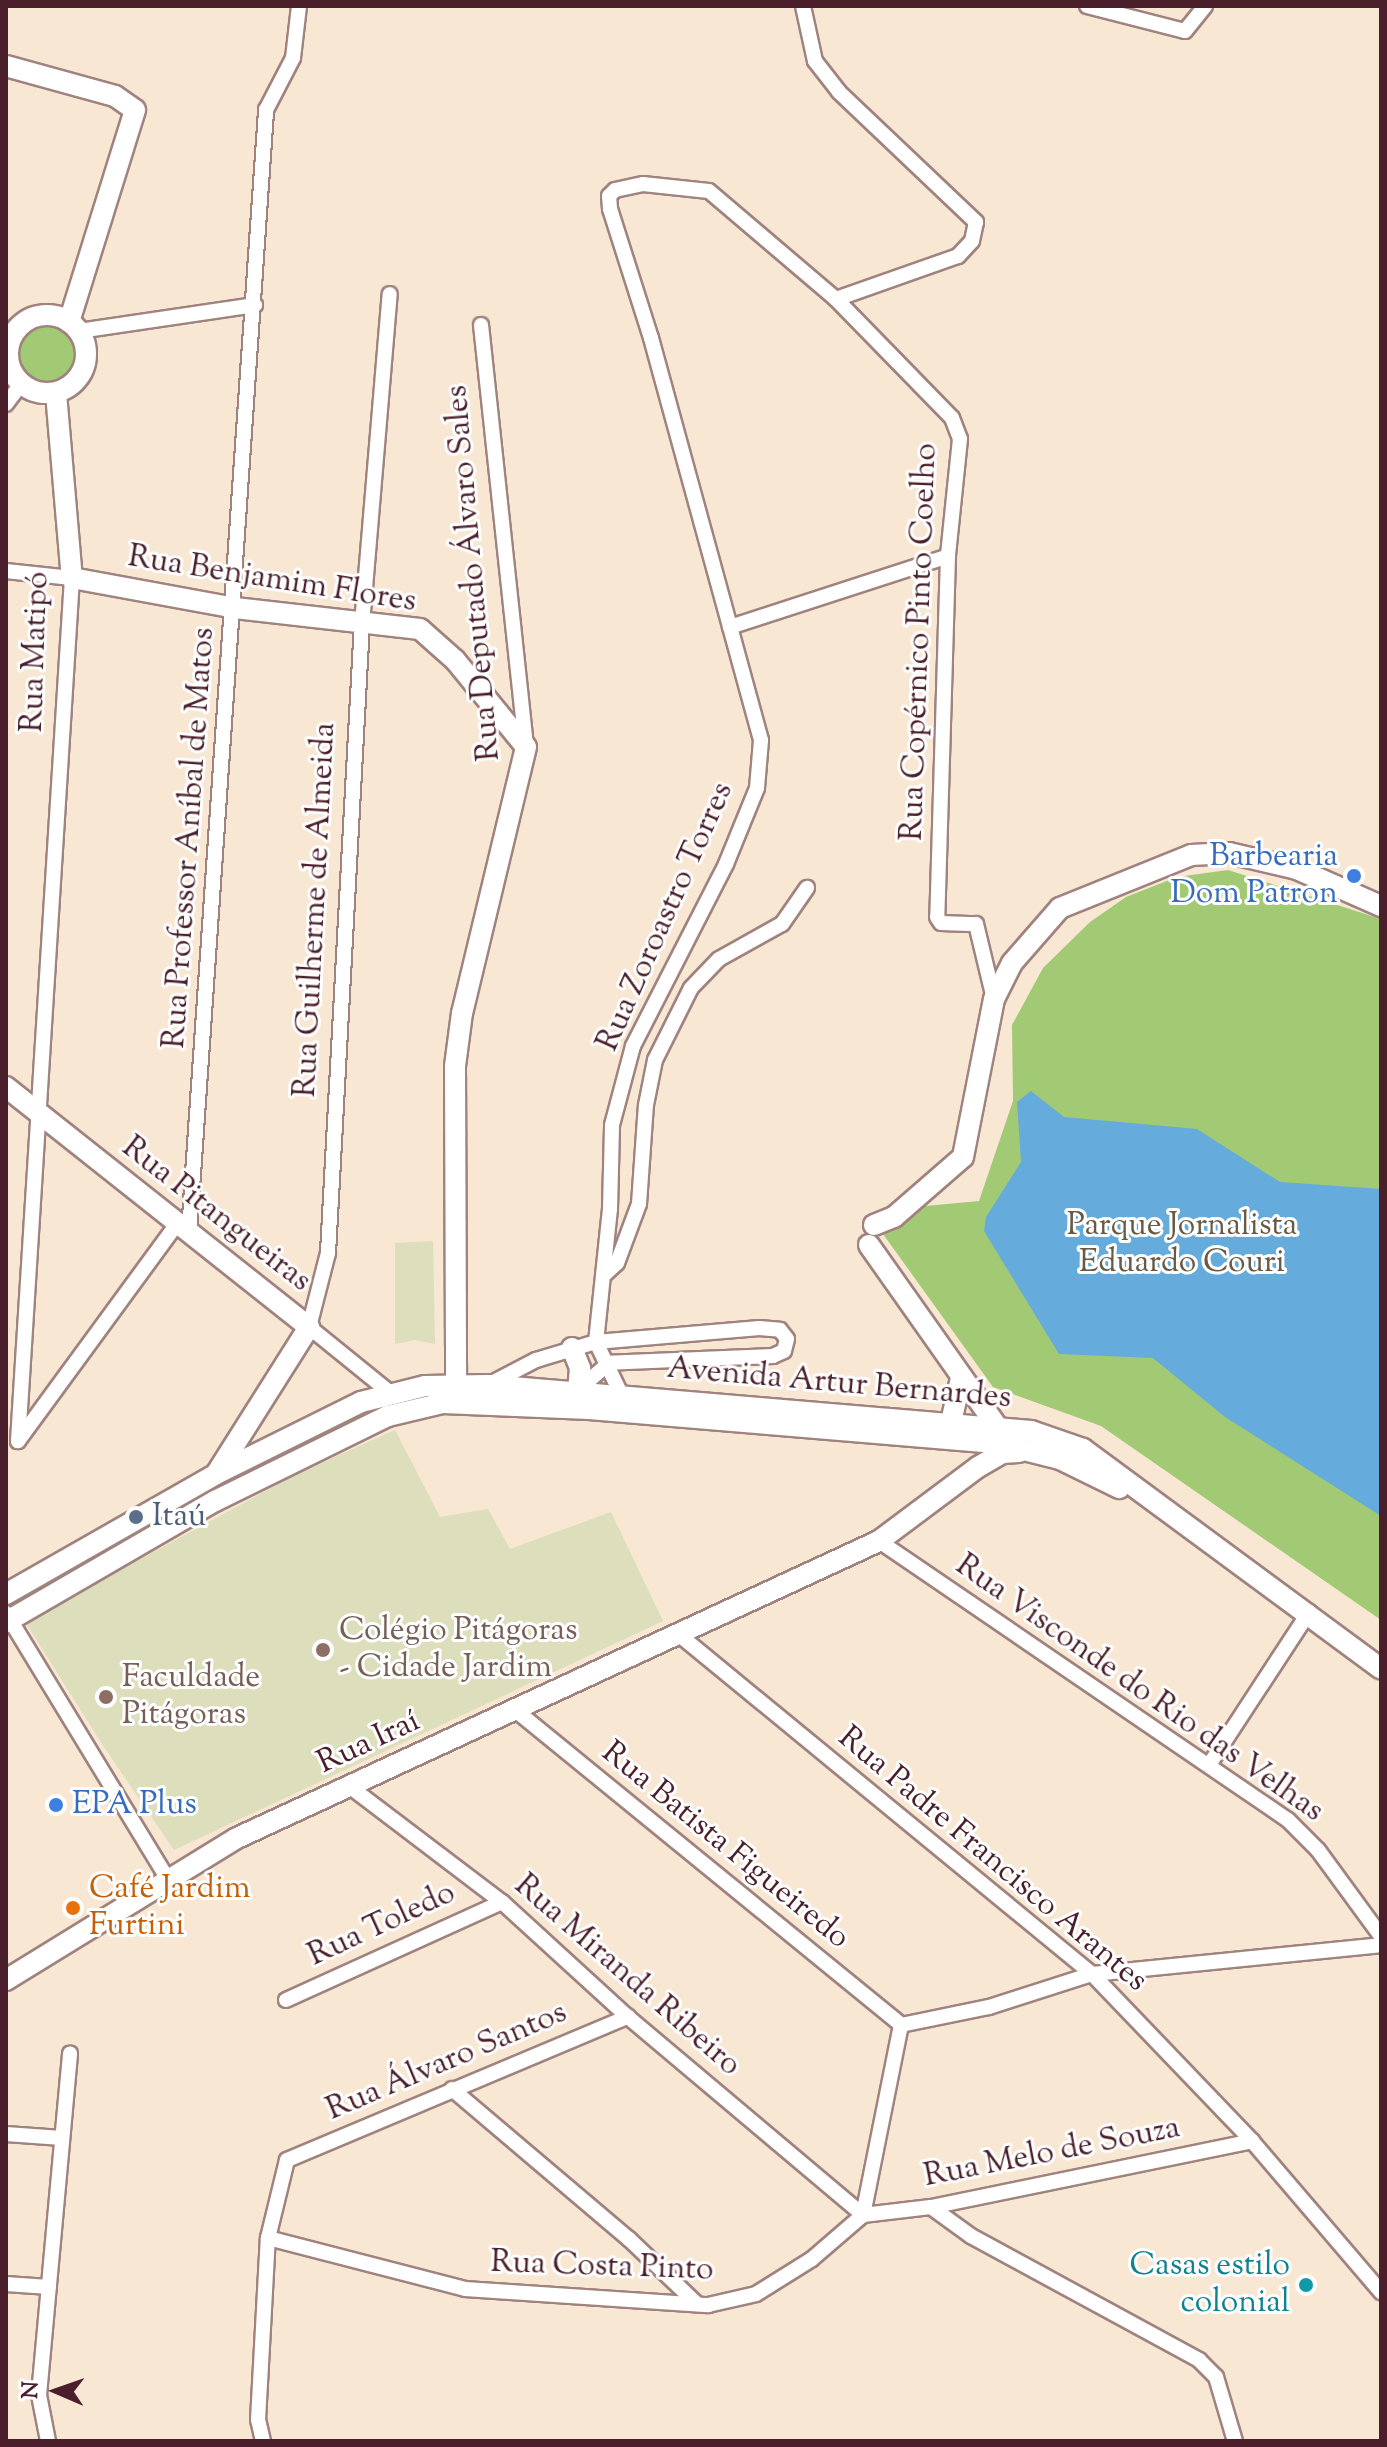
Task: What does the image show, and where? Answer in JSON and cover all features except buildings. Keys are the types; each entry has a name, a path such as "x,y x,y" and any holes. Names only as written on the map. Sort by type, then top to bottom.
{"street":[{"name":"Rua Professor Aníbal de Matos","path":"184,1227 235,608 266,110 293,58 299,6"},
{"path":"803,6 815,61 839,92 976,222 972,241 958,256 836,299"},
{"path":"1087,6 1185,31 1205,6"},
{"path":"6,66 115,96 135,110 74,327"},
{"name":"Rua Copérnico Pinto Coelho","path":"615,190 643,184 709,191 836,299 956,427 960,439 948,556 937,917 941,923 976,924 992,1009"},
{"name":"Rua Zoroastro Torres","path":"596,1342 612,1125 633,1046 726,864 757,788 761,740 610,209 615,190"},
{"name":"Rua Guilherme de Almeida","path":"216,1474 309,1327 328,1253 362,624 390,294"},
{"path":"74,327 255,305"},
{"path":"48,315 74,327 85,343 84,368 68,388 56,393 39,393 21,384 7,358 13,336 27,320 48,315"},
{"name":"Rua Deputado Álvaro Sales","path":"456,1384 455,1066 462,1013 526,747 481,325"},
{"path":"6,404 21,384"},
{"name":"Rua Matipó","path":"12,1441 41,1117 72,578 56,393"},
{"path":"730,627 948,556"},
{"name":"Rua Benjamim Flores","path":"6,571 72,578 235,608 420,629 435,639 526,747"},
{"path":"978,1467 996,1434 892,1273 880,1232 963,1157 992,1009 1012,963 1060,908 1191,855 1256,857 1381,906"},
{"path":"603,1276 617,1263 639,1204 646,1105 655,1060 691,988 719,959 782,924 807,888"},
{"name":"Rua Pitangueiras","path":"6,1087 388,1391"},
{"path":"12,1441 184,1227"},
{"path":"759,1328 765,1357"},
{"path":"488,1385 572,1348 596,1342 759,1328 780,1330 787,1339 784,1351 765,1357 609,1363 578,1390 540,1406"},
{"path":"596,1342 609,1363 621,1394"},
{"path":"572,1348 580,1368 578,1390"},
{"path":"951,1422 961,1378"},
{"name":"Avenida Artur Bernardes","path":"6,1594 216,1474 388,1391 456,1384 488,1385 951,1422 996,1434 1083,1449 1162,1509 1338,1632 1381,1669"},
{"name":"Avenida Artur Bernardes","path":"7,1618 215,1501 388,1416 418,1406 469,1401 964,1440 996,1434"},
{"path":"964,1440 978,1467"},
{"name":"Rua Iraí","path":"6,1980 249,1832 879,1541 978,1467 1033,1441"},
{"path":"215,1501 216,1474"},
{"name":"Rua Visconde do Rio das Velhas","path":"879,1541 1288,1820 1318,1850 1381,1936"},
{"path":"1209,1765 1309,1612"},
{"path":"7,1618 168,1879"},
{"name":"Avenida Artur Bernardes","path":"1338,1632 1381,1652"},
{"name":"Rua Padre Francisco Arantes","path":"677,1633 1092,1974 1252,2141 1381,2292"},
{"name":"Rua Batista Figueiredo","path":"514,1709 901,2025"},
{"name":"Rua Miranda Ribeiro","path":"349,1786 502,1902 628,2017 863,2215"},
{"name":"Rua Toledo","path":"286,2000 502,1902"},
{"path":"863,2215 901,2025 989,2007 1092,1974 1381,1945"},
{"name":"Rua Álvaro Santos","path":"268,2238 287,2160 628,2017"},
{"path":"48,2441 39,2395 70,2053"},
{"path":"452,2089 629,2239 697,2304"},
{"path":"6,2134 62,2138"},
{"name":"Rua Melo de Souza","path":"863,2215 931,2207 1252,2141"},
{"path":"931,2207 971,2236 1199,2360 1216,2377 1235,2441"},
{"name":"Rua Costa Pinto","path":"268,2238 465,2289 697,2304 756,2294 812,2259 863,2215"},
{"path":"263,2441 258,2420 268,2238"},
{"path":"6,2284 49,2287"}],"shaded area":[{"path":"433,1241 435,1344 415,1340 395,1344 395,1243"},
{"name":"Colégio Pitágoras - Cidade Jardim","path":"395,1430 440,1517 488,1509 510,1549 611,1512 663,1621 174,1850 27,1625 30,1619 297,1474"}],"green space":[{"path":"47,320 72,330 82,355 72,380 47,390 22,380 12,355 22,330"},
{"name":"Parque Jornalista Eduardo Couri","path":"1228,870 1381,919 1381,1620 1101,1426 993,1387 883,1234 915,1207 979,1201 1013,1101 1012,1025 1043,968 1090,922 1126,897 1177,877"}],"water":[{"path":"1031,1091 1064,1117 1197,1129 1280,1182 1381,1189 1381,1516 1225,1417 1153,1358 1059,1354 984,1231 986,1217 1021,1162 1017,1102"}],"place":[{"name":"Barbearia Dom Patron","path":"1354,876"},
{"name":"Itaú","path":"136,1517"},
{"name":"Colégio Pitágoras - Cidade Jardim","path":"323,1650"},
{"name":"Faculdade Pitágoras","path":"106,1697"},
{"name":"EPA Plus","path":"56,1805"},
{"name":"Café Jardim Furtini","path":"73,1908"},
{"name":"Casas estilo colonial","path":"1306,2285"}]}
